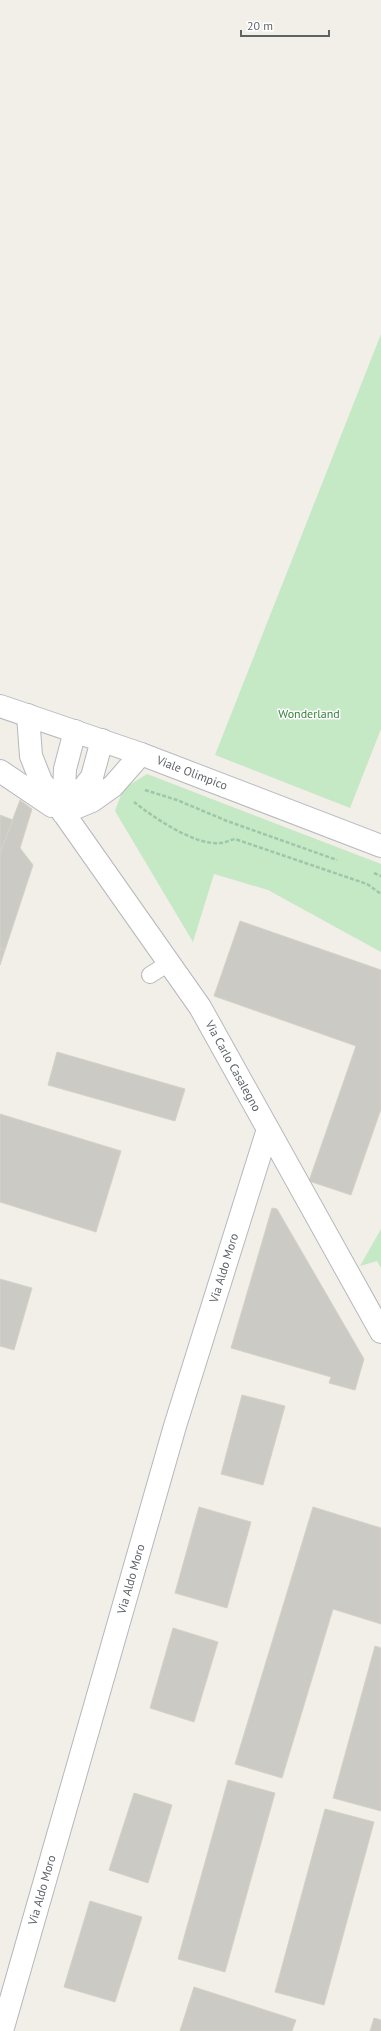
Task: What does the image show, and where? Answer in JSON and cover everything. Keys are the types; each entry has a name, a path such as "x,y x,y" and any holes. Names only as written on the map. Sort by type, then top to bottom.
{"street":[{"name":"Viale Olimpico","path":"0,706 141,754 381,846"},
{"name":"Via Carlo Casalegno","path":"28,715 31,756 41,782 200,1007 381,1332"},
{"path":"63,813 65,769 75,731"},
{"path":"63,813 92,777 102,740"},
{"path":"63,813 92,802 116,782 141,754"},
{"path":"0,770 63,813"},
{"name":"Via Aldo Moro","path":"2,2031 175,1426 268,1129"}],"lane":[{"path":"150,975 169,963"}],"path":[{"path":"116,782 177,800 227,821 344,862"},
{"path":"116,782 161,822 193,838 219,844 235,839 367,884 381,894"},
{"path":"370,871 381,876"}],"green space":[{"name":"Wonderland","path":"381,334 381,729 350,808 215,755"},
{"path":"147,774 381,864 381,952 268,890 214,874 193,942 115,811 123,789"},
{"path":"381,1229 381,1268 377,1261 360,1266"}],"building":[{"path":"20,800 32,809 20,848 33,865 5,950 0,948 0,853"},
{"path":"0,815 13,820 0,853"},
{"path":"240,921 381,970 381,1109 351,1195 309,1181 356,1046 214,996"},
{"path":"0,948 5,950 0,965"},
{"path":"57,1052 185,1089 175,1121 48,1085"},
{"path":"0,1114 121,1151 96,1232 0,1202"},
{"path":"272,1208 277,1209 364,1359 355,1390 329,1383 331,1377 231,1348"},
{"path":"0,1279 32,1288 14,1350 0,1346"},
{"path":"242,1395 285,1406 263,1485 221,1474"},
{"path":"199,1507 251,1522 227,1608 175,1593"},
{"path":"313,1507 381,1528 381,1624 333,1609 282,1778 235,1764"},
{"path":"173,1628 218,1642 194,1722 150,1708"},
{"path":"375,1646 381,1648 381,1811 333,1798"},
{"path":"228,1780 275,1793 225,1972 178,1959"},
{"path":"134,1793 172,1805 148,1883 109,1870"},
{"path":"325,1809 374,1822 324,2005 275,1992"},
{"path":"90,1901 142,1917 115,2002 64,1987"},
{"path":"194,1987 296,2020 292,2031 180,2031"},
{"path":"374,2018 381,2020 381,2031 370,2031"}]}
